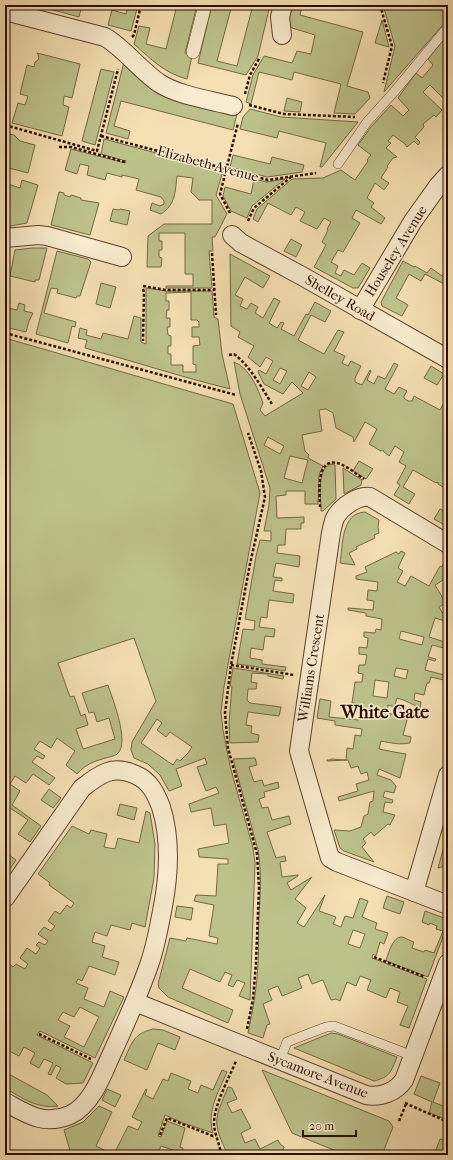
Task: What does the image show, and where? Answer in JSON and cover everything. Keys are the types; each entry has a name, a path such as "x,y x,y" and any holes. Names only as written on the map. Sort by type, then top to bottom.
{"street":[{"path":"193,52 205,5"},
{"path":"282,35 280,17 283,5"},
{"path":"5,11 105,37 114,43 136,65 160,84 172,90 239,107"},
{"name":"Houseley Avenue","path":"360,310 413,221 438,186 448,175"},
{"path":"5,238 38,235 47,236 122,257"},
{"name":"Shelley Road","path":"232,235 241,244 294,272 448,359"},
{"name":"Williams Crescent","path":"448,544 370,497 362,497 351,503 340,511 335,517 331,533 299,751 330,858 448,905"},
{"path":"5,898 82,788 97,776 111,770 129,771 142,777 151,785 158,798 163,815 167,838 168,859 166,886 157,939 150,964 135,1002 91,1094 78,1109 71,1114 45,1120 30,1116 5,1102"},
{"path":"414,892 448,775"},
{"name":"Sycamore Avenue","path":"135,1002 374,1096 386,1094 400,1086 404,1080 448,963"}],"lane":[{"path":"338,164 367,122 448,27"},
{"path":"280,1060 287,1042 326,1027 334,1026 413,1056"}],"path":[{"path":"130,39 134,35 141,5"},
{"path":"380,5 392,46 381,90"},
{"path":"230,213 220,194 239,107 250,75 260,57"},
{"path":"5,125 97,151 118,66"},
{"path":"239,107 284,114 357,117"},
{"name":"Elizabeth Avenue","path":"101,136 268,180 316,173"},
{"path":"59,147 71,147 125,162"},
{"path":"248,221 254,208 292,176"},
{"path":"212,253 216,315"},
{"path":"144,341 143,288 166,290 214,290"},
{"path":"5,333 236,395"},
{"path":"228,355 234,354 242,360 260,384 272,404"},
{"path":"246,1036 253,999 255,970 259,887 257,854 228,748 225,713 231,666 250,564 265,497 261,471 248,433"},
{"path":"320,512 320,477 326,465 330,463 338,463 365,480"},
{"path":"231,666 299,676"},
{"path":"374,957 431,980"},
{"path":"39,1034 97,1062"},
{"path":"221,1155 214,1120 216,1109 238,1056"},
{"path":"402,1100 406,1104 448,1122"},
{"path":"399,1121 406,1104"},
{"path":"160,1135 167,1118 213,1136 216,1135"}],"green space":[{"path":"35,5 82,5 79,17"},
{"path":"128,5 138,5 131,31 108,25 112,10 126,14"},
{"path":"177,5 197,5 185,53 192,56 187,79 171,73 152,60 134,44 139,26 150,28 146,44 166,49"},
{"path":"212,5 232,5 217,61 237,66 253,5 270,5 258,56 246,75 198,63"},
{"path":"291,5 302,5 300,15 363,32 347,86 368,92 370,98 355,114 334,113 341,84 294,72 292,80 259,72 251,104 246,102 253,75 264,56 292,63 297,51 311,54 315,35 292,28 287,22"},
{"path":"383,5 448,5 448,19 384,92 395,46"},
{"path":"382,20 389,47 375,43"},
{"path":"448,34 448,103 430,85 423,92 442,110 436,117 434,115 423,124 424,127 415,137 420,142 418,145 414,141 407,147 393,135 388,141 391,143 386,148 397,157 393,158 381,178 389,183 384,190 375,183 367,198 374,203 371,207 385,218 381,224 356,210 352,218 360,223 343,252 338,250 331,262 338,266 335,273 341,276 344,270 354,275 362,263 370,268 358,288 353,288 314,267 326,245 322,242 331,222 324,218 317,229 300,221 305,212 296,207 291,215 268,203 258,222 253,219 257,209 292,179 323,178 341,170 355,180 371,155 358,145 371,127 391,105 403,116 409,110 398,98 416,73 422,78 433,65 428,59"},
{"path":"37,53 80,64 72,98 64,96 63,105 69,107 62,136 12,123 18,103 25,105 28,96 20,94 27,65 34,67 35,62 39,57"},
{"path":"124,62 146,85 165,95 237,114 233,130 121,101 114,126 130,131 128,139 106,133"},
{"path":"101,69 114,72 95,145 82,141"},
{"path":"287,98 302,102 300,112 284,111"},
{"path":"250,109 281,117 358,122 322,167 320,167 326,143 279,131 277,138 240,129 243,117"},
{"path":"9,134 14,135 20,141 35,145 28,173 5,167 5,150 7,150"},
{"path":"104,139 223,171 216,195 227,214 215,237 212,237 213,251 209,251 212,288 166,288 166,286 193,286 193,274 185,274 185,233 159,233 159,241 162,241 162,250 159,250 159,257 162,258 161,267 147,267 148,236 164,224 212,224 212,200 199,200 191,192 193,178 177,176 172,202 170,206 161,214 150,210 152,203 160,206 164,204 164,201 161,197 136,190 139,179 107,173 105,180 87,175 89,166 80,164 77,174 65,170 71,149 125,163 126,161 101,154"},
{"path":"233,155 270,164 272,157 304,165 302,172 267,177 230,167"},
{"path":"254,179 267,182 285,179 252,206 247,218 231,211 223,196 225,187 251,194"},
{"path":"22,180 38,185 27,223 5,227 5,183 20,188"},
{"path":"59,192 70,197 71,195 81,198 81,200 99,203 90,235 51,225"},
{"path":"113,209 130,211 127,225 110,221"},
{"path":"291,239 302,245 296,257 284,251"},
{"path":"47,248 39,280 35,280 35,282 10,276 15,250"},
{"path":"57,251 88,259 91,262 80,296 77,296 76,298 57,293 58,289 51,288 44,313 76,322 75,327 72,326 68,343 36,334"},
{"path":"230,254 270,276 263,288 245,277 235,295 243,299 240,306 247,309 251,303 258,307 255,313 263,318 274,298 280,301 269,323 277,328 281,322 284,323 281,329 294,336 306,314 308,315 315,302 331,311 325,322 311,315 298,340 324,354 338,330 344,332 334,351 345,356 342,363 348,366 351,361 361,366 355,378 355,382 362,385 370,370 371,371 367,380 374,384 378,376 385,379 394,363 398,365 385,389 394,394 399,387 407,391 404,398 408,401 412,401 414,396 440,410 448,395 448,409 445,414 448,416 445,424 448,425 448,463 446,466 448,467 448,490 438,484 438,482 436,483 413,470 403,487 415,494 409,504 394,495 400,485 397,483 406,466 399,462 404,452 395,446 389,456 383,450 381,451 369,444 377,429 365,422 354,442 353,437 336,428 333,413 326,409 319,410 322,431 302,435 305,451 309,455 308,458 323,466 319,475 318,504 305,504 305,491 286,491 286,495 276,496 277,518 304,517 304,523 301,523 301,529 286,529 285,545 278,545 277,553 300,556 299,567 276,563 273,577 282,578 282,581 275,580 273,591 294,594 293,603 269,600 267,618 261,617 259,627 275,629 274,637 265,636 263,650 251,648 250,658 262,660 262,664 286,667 285,671 237,664 243,629 254,630 255,621 245,619 260,540 271,541 271,531 264,531 269,505 270,488 240,394 234,362 245,369 253,380 263,403 260,410 265,416 303,393 292,382 283,394 264,384 258,372 259,370 266,374 273,361 266,357 260,367 248,357 254,346 238,337 240,332 231,326","holes":["280,368 287,371 280,384 273,380","309,372 316,377 308,390 301,386","268,437 284,446 280,454 264,445","290,456 308,460 302,483 284,478"]},
{"path":"403,261 427,273 431,268 442,276 448,266 448,286 425,274 421,281 409,274 396,298 408,305 402,316 382,306 381,302"},
{"path":"101,283 116,287 110,308 96,304"},
{"path":"146,288 166,291 212,291 214,317 218,319 222,354 230,389 85,348 87,340 78,338 80,328 87,330 86,335 101,339 103,333 128,339 134,316 141,318 141,342 146,344","holes":["191,292 191,320 197,320 199,322 199,327 192,327 192,337 199,337 200,345 193,346 193,364 196,365 196,372 183,372 183,365 171,365 171,354 168,354 168,346 171,346 171,336 168,335 167,327 170,327 170,318 166,318 167,310 169,310 169,301 166,301 166,293"]},
{"path":"5,300 10,301 8,308 17,310 19,303 25,305 24,311 33,313 26,332 5,327"},
{"path":"5,338 233,404 260,493 224,687 221,712 230,766 253,848 255,863 250,1000 239,996 245,983 237,980 233,987 228,985 232,975 225,972 220,982 190,969 182,988 233,1010 228,1023 168,997 159,988 158,984 170,938 186,941 187,938 217,944 218,938 209,936 214,905 194,901 196,895 216,896 218,864 228,864 228,859 199,857 198,849 229,843 226,824 214,826 211,808 191,812 189,804 219,793 216,787 206,791 197,767 207,764 205,758 176,769 182,786 169,791 160,775 148,764 134,758 131,750 132,742 156,701 134,638 58,663 70,697 74,696 81,716 85,714 88,725 76,729 83,749 115,739 109,718 97,722 94,712 89,713 82,693 108,685 117,712 122,735 122,745 119,752 113,756 89,764 77,774 66,765 75,751 57,738 51,748 40,741 34,749 45,756 43,759 37,756 32,762 55,778 49,785 33,774 26,783 15,776 10,784 20,791 12,805 41,826 30,842 18,834 28,820 10,808 5,815","holes":["157,719 162,723 157,730 166,737 170,732 192,747 180,761 177,759 173,765 141,743"]},
{"path":"431,366 444,374 437,385 424,378"},
{"path":"359,461 373,469 366,479 353,471"},
{"path":"331,464 335,465 336,499 323,511 321,511 321,478 326,467"},
{"path":"343,468 362,480 361,485 344,494"},
{"path":"440,509 448,513 448,527 434,519"},
{"path":"365,512 379,520 379,533 374,535 375,538 356,547 357,549 349,553 355,565 340,563 343,539 347,524 351,518 357,514"},
{"path":"401,551 405,553 398,568 403,571 397,582 405,586 411,576 429,586 440,566 442,567 445,561 448,563 448,577 435,585 446,603 439,607 443,614 448,612 448,622 435,618 429,637 448,643 448,649 432,645 428,657 436,659 435,661 428,659 425,670 448,676 448,681 431,677 429,683 427,683 424,695 415,693 414,700 421,702 420,708 397,698 395,705 407,710 388,705 387,713 405,717 407,720 403,735 411,737 410,743 406,744 395,744 381,741 379,749 406,754 400,778 379,769 377,775 391,780 396,786 394,793 385,791 383,797 393,800 392,803 385,802 383,812 395,815 390,825 388,824 374,836 371,832 363,839 366,843 362,847 374,862 344,851 340,848 334,830 350,831 361,827 364,816 368,814 370,802 373,801 374,791 339,801 338,797 358,791 356,784 369,780 367,772 361,774 358,766 351,768 348,760 327,761 331,759 346,760 347,748 353,749 355,735 361,736 362,729 335,725 335,721 317,718 320,699 331,701 329,717 359,720 361,704 352,703 355,682 362,682 363,674 358,673 359,665 365,665 367,655 359,654 359,647 367,648 368,638 364,637 364,632 375,633 376,629 381,630 382,619 366,616 366,613 348,610 348,608 373,610 374,601 367,600 368,590 377,591 378,582 356,579 356,576 367,572 365,567 396,552 399,554","holes":["401,631 424,637 422,645 399,639","396,668 408,670 406,679 394,676","375,680 389,682 387,698 373,696"]},
{"path":"233,668 284,676 283,679 268,676 268,674 252,673 251,682 257,683 256,689 248,689 247,700 250,703 281,707 279,716 248,712 246,725 252,726 251,733 259,735 258,742 230,743 229,723 232,686 230,686"},
{"path":"255,758 257,765 249,767 254,782 262,780 264,786 278,782 279,788 264,792 265,797 259,799 262,808 268,807 272,820 289,816 291,824 267,832 276,858 285,856 286,861 280,862 282,877 298,875 287,883 291,890 312,877 295,899 306,908 297,923 304,927 325,895 319,911 336,917 333,924 341,927 345,916 353,918 360,898 368,901 362,917 377,923 375,929 388,933 384,944 380,942 376,956 373,954 372,958 427,979 409,1028 400,1025 408,1006 397,1002 400,992 390,988 386,998 367,990 371,980 360,976 356,986 347,982 340,1001 336,999 331,1000 323,980 312,984 308,974 298,978 302,988 282,996 278,986 268,990 272,1000 263,1004 270,1024 267,1025 263,1038 248,1033 257,972 260,867 258,850 233,759","holes":["353,930 365,934 360,948 348,944"]},
{"path":"49,789 61,798 53,808 41,800"},
{"path":"120,804 137,808 134,820 117,815"},
{"path":"146,811 150,813 155,844 154,878 145,927 132,923 130,930 111,925 107,936 95,932 92,942 105,946 102,957 119,962 115,975 89,966 82,981 78,979 76,983 88,988 84,999 104,1007 110,991 124,997 95,1058 40,1031 37,1035 93,1063 83,1083 66,1084 56,1078 61,1068 56,1065 51,1075 48,1074 53,1063 44,1059 39,1068 30,1063 35,1053 24,1047 19,1056 5,1049 5,1022 7,1023 9,1019 5,1016 5,978 10,971 5,967 5,961 13,967 16,964 25,969 28,964 20,958 27,948 36,954 40,948 36,945 39,942 45,945 48,941 38,934 44,927 51,931 55,926 48,921 55,911 60,914 67,905 71,908 74,903 49,885 50,883 38,874 72,826 89,834 91,830 107,834 104,847 115,849 118,838 139,843","holes":["80,1007 99,1017 84,1047 64,1037 70,1026 58,1020 63,1012 74,1017"]},
{"path":"447,835 448,865 438,868"},
{"path":"5,852 16,860 5,876"},
{"path":"387,896 404,902 400,914 383,908"},
{"path":"177,906 193,908 191,920 175,917"},
{"path":"425,911 444,918 447,926 428,977 386,961 391,946 399,937 414,942 412,948 424,952 425,950 434,953 443,931 436,929 437,926 430,923 429,925 422,922"},
{"path":"153,1029 163,1030 180,1037 175,1050 158,1043 147,1070 124,1060 134,1040 146,1031"},
{"path":"331,1033 338,1034 397,1057 387,1076 374,1081 294,1048"},
{"path":"222,1070 227,1072 212,1109 211,1125 213,1133 165,1115 158,1136 161,1137 167,1121 185,1128 180,1147 183,1148 181,1153 161,1146 157,1155 124,1155 116,1150 128,1126 138,1130 142,1122 132,1117 146,1089 145,1095 153,1099 163,1079 168,1081 171,1073 191,1081 188,1089 198,1093 201,1085 213,1090"},
{"path":"262,1070 389,1121 393,1127 382,1155 346,1155 292,1133"},
{"path":"5,1072 47,1095 58,1106 43,1106 30,1102 5,1088"},
{"path":"421,1076 440,1083 433,1102 448,1108 448,1120 429,1113 432,1102 414,1094"},
{"path":"228,1087 232,1088 237,1099 227,1103 232,1113 241,1109 251,1128 241,1133 245,1143 255,1139 260,1149 278,1140 284,1147 281,1155 228,1155 219,1135 217,1121 220,1107"},
{"path":"107,1089 121,1095 115,1107 102,1100"},
{"path":"99,1106 112,1112 96,1146 114,1155 88,1155 87,1151 71,1154 64,1130 83,1122"},
{"path":"440,1139 448,1141 448,1155 434,1155"}],"district":[{"name":"White Gate","path":"385,712"}]}
